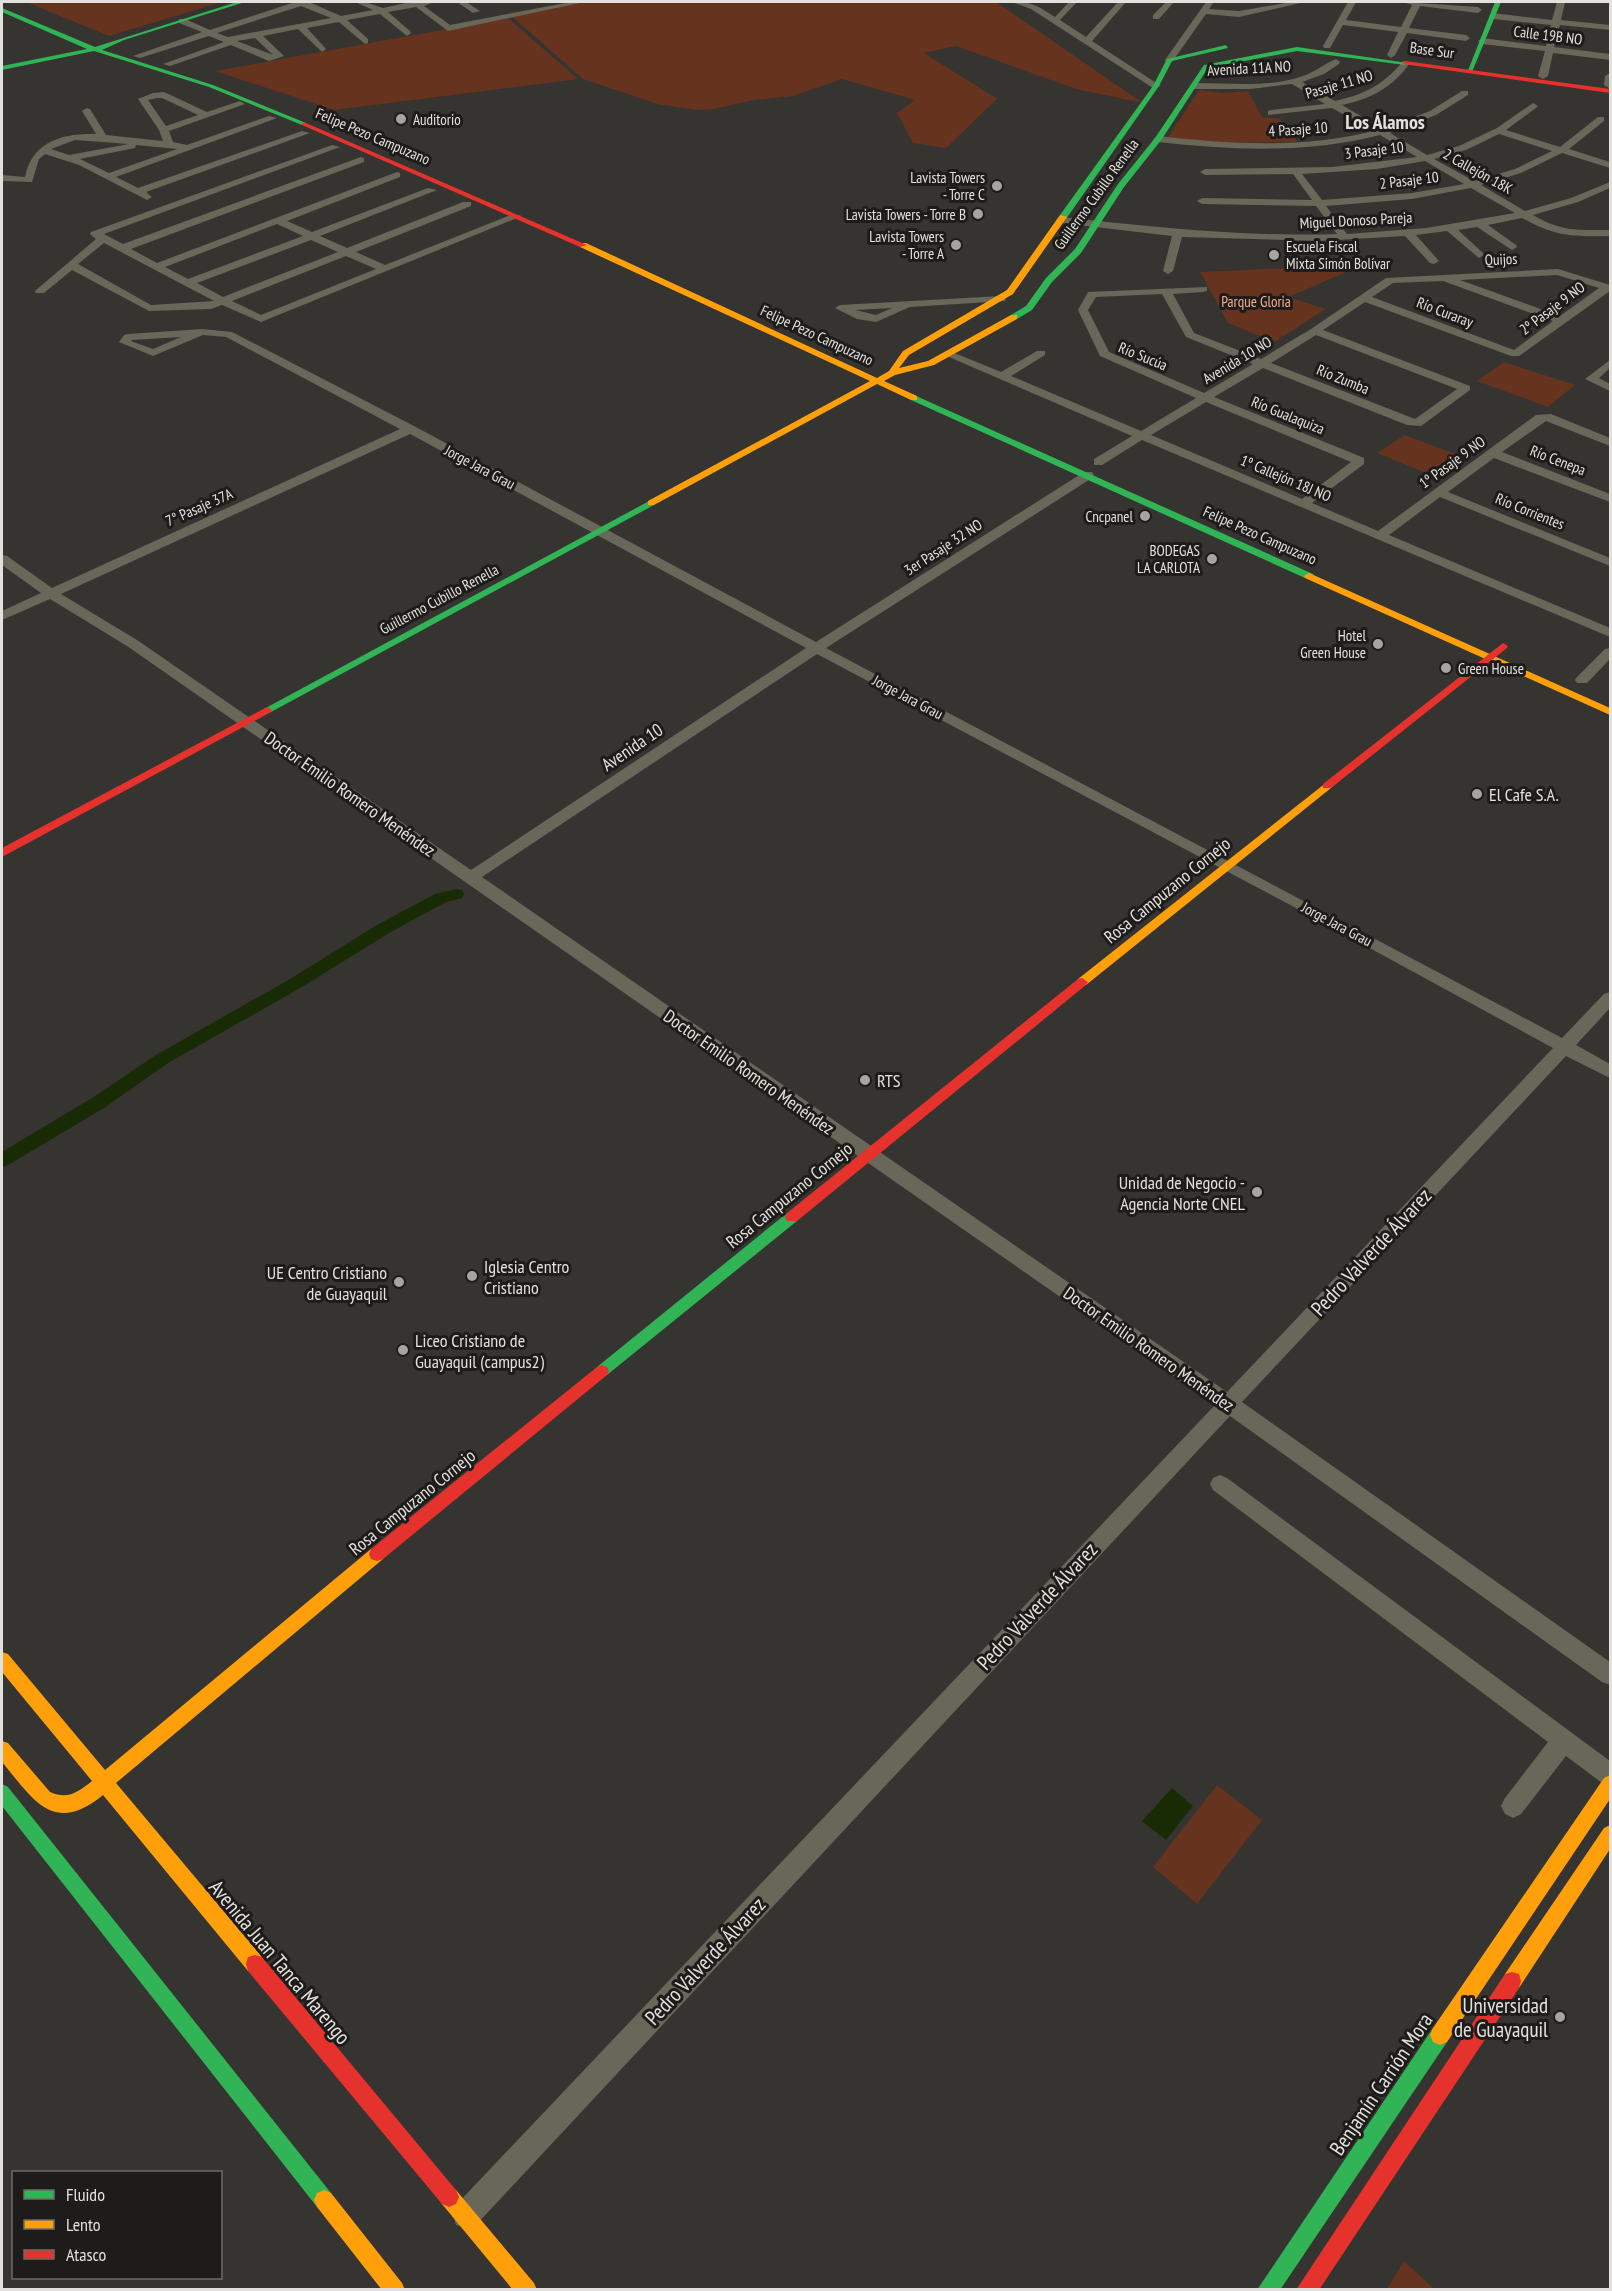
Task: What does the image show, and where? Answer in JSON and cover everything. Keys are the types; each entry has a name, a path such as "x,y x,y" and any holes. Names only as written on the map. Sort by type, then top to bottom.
{"street":[{"name":"Felipe Pezo Campuzano","path":"3,2 96,46 243,98 517,216 608,250 878,381 1489,658 1527,667 1611,711"},
{"path":"2,68 122,39 242,2"},
{"path":"137,56 302,2 341,19 365,41"},
{"path":"359,2 380,10 407,33"},
{"path":"416,2 448,28 576,3"},
{"path":"167,64 230,41 257,34 341,19 416,2 430,2"},
{"path":"461,2 476,11"},
{"path":"1016,2 1037,4 1056,20 1156,86"},
{"path":"1056,20 1073,2"},
{"path":"1087,41 1122,2"},
{"path":"1156,17 1170,2"},
{"name":"Guillermo Cubillo Renella","path":"892,373 906,353 1010,292 1156,86 1169,60 1210,2"},
{"path":"1202,11 1239,14 1301,2"},
{"path":"1327,46 1351,2"},
{"path":"1407,2 1418,2 1474,19"},
{"path":"1391,55 1418,2"},
{"path":"1470,69 1498,2"},
{"path":"1543,76 1561,2"},
{"name":"Felipe Pezo Campuzano","path":"2,10 58,36 167,64 243,88 924,387"},
{"path":"1493,16 1611,28"},
{"path":"1342,22 1404,30 1474,19"},
{"path":"1453,67 1474,19"},
{"path":"182,21 270,58 280,56 257,34"},
{"path":"300,26 322,49"},
{"path":"31,57 52,47 58,36"},
{"name":"Calle 19B NO","path":"1482,41 1611,57"},
{"name":"Base Sur","path":"1169,60 1224,47 1262,42 1287,42 1391,55 1453,67"},
{"path":"2,63 96,46"},
{"name":"Base Sur","path":"1249,57 1296,49 1610,84"},
{"name":"Guillermo Cubillo Renella","path":"2,854 892,373 931,363 1029,309 1049,280 1078,251 1098,224 1121,186 1158,139 1206,66 1249,57"},
{"name":"Avenida 11A NO","path":"1195,86 1293,81 1316,75 1336,62"},
{"name":"Pasaje 11 NO","path":"1271,114 1331,105 1382,88 1393,81 1406,63"},
{"name":"Base Sur","path":"1470,69 1610,84"},
{"name":"2 Callejón 18K","path":"1293,81 1549,229 1568,234 1611,233"},
{"name":"4 Pasaje 10","path":"1158,139 1205,145 1277,146 1328,142 1380,133 1439,111 1466,93"},
{"path":"169,144 164,130 143,99 164,95 207,116"},
{"path":"152,112 180,104"},
{"path":"164,130 240,104"},
{"name":"3 Pasaje 10","path":"1204,172 1296,172 1366,167 1423,158 1502,132 1533,106"},
{"path":"87,111 102,136"},
{"path":"107,177 272,118"},
{"name":"2 Pasaje 10","path":"1202,201 1318,203 1417,195 1512,173 1562,151 1589,131 1600,119"},
{"path":"1502,132 1611,165"},
{"path":"137,192 305,133"},
{"path":"2,178 29,180 34,160 44,150 66,140 102,136 186,148"},
{"path":"69,158 140,142"},
{"path":"334,147 95,234 261,319 517,216"},
{"path":"44,150 69,158 168,207"},
{"path":"123,248 361,160"},
{"path":"1296,172 1344,237"},
{"path":"158,266 397,175"},
{"name":"Miguel Donoso Pareja","path":"1061,220 1178,234 1269,238 1408,233 1479,224 1524,214 1564,203 1611,185"},
{"path":"190,282 432,190"},
{"path":"71,266 149,308 211,306 467,204"},
{"path":"277,220 384,268"},
{"path":"1479,224 1512,247"},
{"path":"1450,228 1479,255"},
{"path":"1408,233 1434,261"},
{"path":"1168,271 1178,234"},
{"path":"40,291 103,237"},
{"name":"Quijos","path":"1390,280 1558,272 1609,287"},
{"name":"Río Curaray","path":"1440,277 1562,321"},
{"name":"Avenida 10 NO","path":"1103,465 1144,435 1315,331 1390,280"},
{"name":"2º Pasaje 9 NO","path":"1515,354 1609,287"},
{"name":"Río Sucúa","path":"1203,289 1092,294 1083,310 1106,357 1204,397"},
{"path":"1166,291 1190,335 1261,363"},
{"name":"Río Curaray","path":"1364,298 1515,354"},
{"path":"836,308 1001,299"},
{"name":"Río Zumba","path":"1261,363 1414,423 1466,388 1315,331"},
{"name":"Jorge Jara Grau","path":"202,332 153,353 125,342 128,337 202,332 228,334 410,429 1611,1072"},
{"path":"1002,377 1041,353"},
{"name":"1º Callejón 18J NO","path":"948,354 1611,633"},
{"path":"1611,363 1591,379 1611,388"},
{"name":"Río Gualaquiza","path":"1204,397 1360,461 1304,503"},
{"name":"Río Cenepa","path":"1543,417 1611,442"},
{"name":"1º Pasaje 9 NO","path":"1380,536 1543,417"},
{"name":"7° Pasaje 37A","path":"2,616 410,429"},
{"name":"Río Cenepa","path":"1493,453 1611,498"},
{"path":"1082,456 1103,465"},
{"name":"3er Pasaje 32 NO","path":"816,648 1088,475"},
{"name":"Río Corrientes","path":"1438,492 1611,562"},
{"name":"Doctor Emilio Romero Menéndez","path":"2,559 50,593 132,643 246,721 1229,1404 1611,1675"},
{"name":"Rosa Campuzano Cornejo","path":"2,1749 44,1798 52,1804 69,1806 104,1782 323,1597 1227,865 1489,658 1498,643 1518,652"},
{"name":"Avenida 10","path":"470,878 816,648"},
{"path":"1581,680 1611,652"},
{"name":"Pedro Valverde Álvarez","path":"466,2215 1611,998"},
{"path":"1220,1484 1611,1776"},
{"name":"Avenida Juan Tanca Marengo","path":"2,1660 161,1854 527,2289"},
{"path":"1513,1806 1563,1741"},
{"name":"Benjamín Carrión Mora","path":"1267,2289 1611,1784"},
{"path":"2,1793 395,2289"},
{"path":"1306,2289 1611,1833"}],"green space":[{"path":"26,2 222,2 109,36"},
{"path":"569,2 996,2 1143,103 1076,89 956,46 924,53 997,99 946,148 913,143 897,113 915,100 842,79 793,96 754,100 713,109 697,110 657,104 583,79 508,13"},
{"path":"508,18 578,79 334,110 215,71"},
{"path":"1199,90 1223,93 1248,91 1262,117 1280,119 1298,142 1219,143 1168,137"},
{"name":"Parque Gloria","path":"1329,266 1346,272 1289,297 1326,309 1274,342 1228,323 1200,272"},
{"path":"1504,362 1575,385 1548,407 1477,381"},
{"path":"1405,435 1466,458 1436,477 1377,453"},
{"path":"1217,1785 1262,1820 1197,1904 1153,1867"},
{"path":"1404,2261 1434,2289 1387,2289"}],"shaded area":[{"path":"1172,1788 1193,1806 1166,1840 1142,1821"}],"waterway":[{"path":"2,1160 98,1103 162,1059 296,983 383,929 441,898 456,894"}],"traffic: fast":[{"path":"2,68 106,47 122,39 242,2"},
{"path":"1469,72 1498,2"},
{"path":"2,10 84,46 211,86 304,124"},
{"path":"1063,217 1156,86 1169,60 1226,47"},
{"path":"1014,317 1029,308 1049,280 1078,251 1121,186 1158,139 1206,66 1297,49 1405,63"},
{"path":"914,398 1309,576"},
{"path":"267,710 651,503"},
{"path":"602,1371 792,1217"},
{"path":"2,1793 324,2200"},
{"path":"1267,2290 1440,2035"}],"traffic: slow":[{"path":"892,373 906,353 1010,292 1063,217"},
{"path":"583,245 914,398"},
{"path":"651,503 892,373 931,363 1014,317"},
{"path":"1309,576 1610,712"},
{"path":"1082,982 1327,786"},
{"path":"104,1782 377,1554"},
{"path":"2,1660 255,1964"},
{"path":"2,1749 44,1798 53,1802 62,1804 76,1802 104,1782"},
{"path":"1440,2035 1610,1784"},
{"path":"1512,1981 1610,1834"},
{"path":"449,2197 527,2290"},
{"path":"324,2200 395,2290"}],"traffic: jam":[{"path":"1405,63 1610,91"},
{"path":"304,124 583,245"},
{"path":"1327,786 1503,646"},
{"path":"2,853 267,710"},
{"path":"792,1217 1082,982"},
{"path":"377,1554 602,1371"},
{"path":"255,1964 449,2197"},
{"path":"1306,2290 1512,1981"}],"place":[{"name":"Auditorio","path":"401,119"},
{"name":"Lavista Towers - Torre C","path":"997,186"},
{"name":"Lavista Towers - Torre B","path":"978,214"},
{"name":"Lavista Towers - Torre A","path":"956,245"},
{"name":"Escuela Fiscal Mixta Simón Bolívar","path":"1274,255"},
{"name":"Cncpanel","path":"1145,516"},
{"name":"BODEGAS LA CARLOTA","path":"1212,559"},
{"name":"Hotel Green House","path":"1378,644"},
{"name":"Green House","path":"1446,668"},
{"name":"El Cafe S.A.","path":"1477,794"},
{"name":"RTS","path":"865,1080"},
{"name":"Unidad de Negocio - Agencia Norte CNEL","path":"1257,1192"},
{"name":"Iglesia Centro Cristiano","path":"472,1276"},
{"name":"UE Centro Cristiano de Guayaquil","path":"399,1282"},
{"name":"Liceo Cristiano de Guayaquil (campus2)","path":"403,1350"},
{"name":"Universidad de Guayaquil","path":"1560,2017"}],"district":[{"name":"Los Álamos","path":"1385,122"}]}
